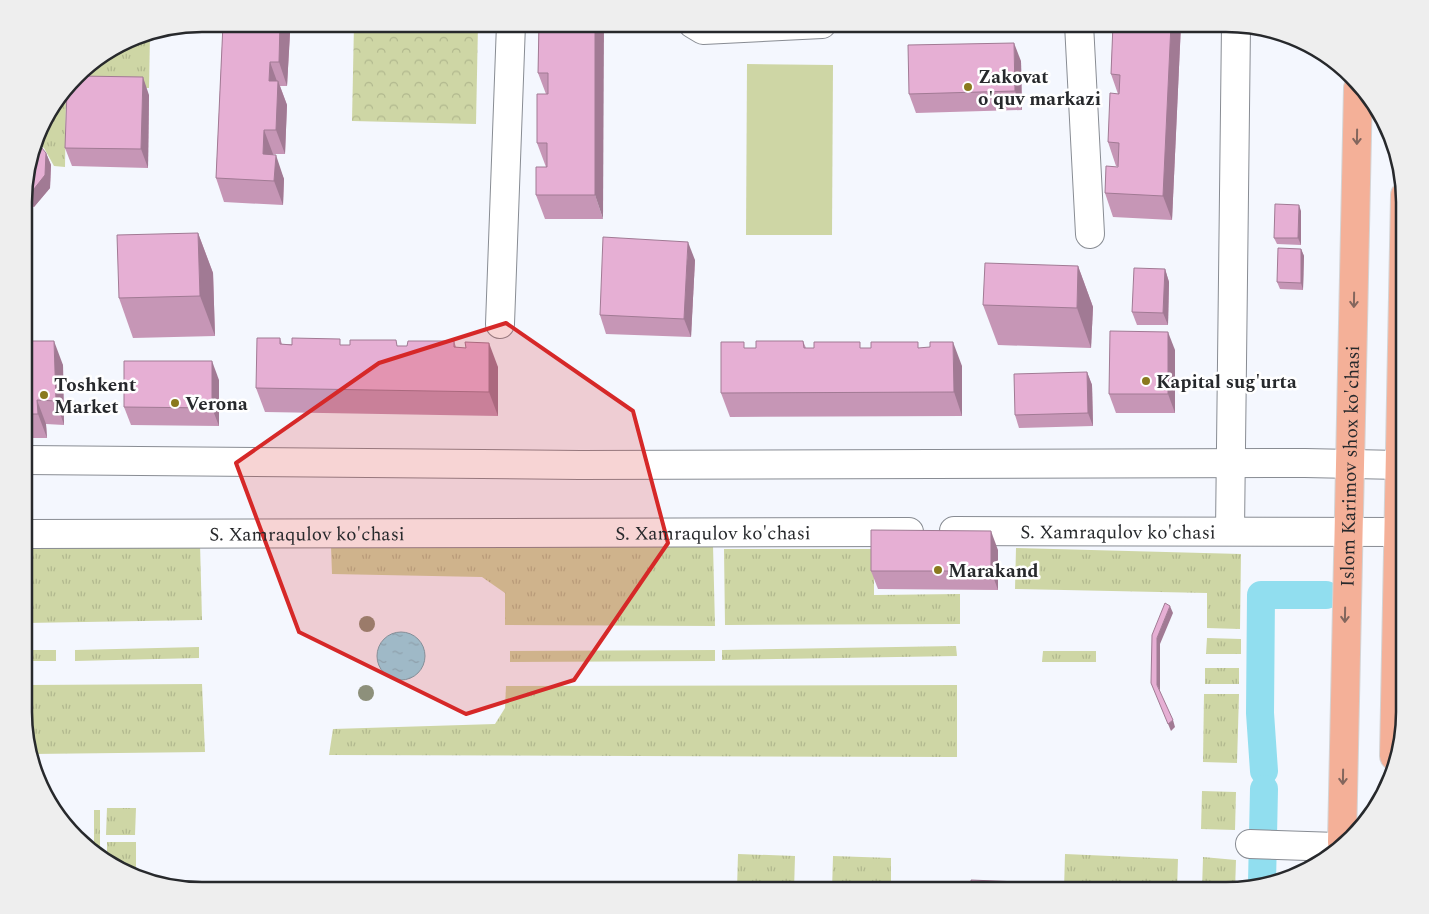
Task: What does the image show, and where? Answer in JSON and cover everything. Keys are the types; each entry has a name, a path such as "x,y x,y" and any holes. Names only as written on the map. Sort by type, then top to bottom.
{"main road":[{"name":"Islom Karimov shox ko'chasi","path":"1342,836 1347,531 1358,95"},
{"path":"1395,731 1396,700"}],"street":[{"path":"500,324 511,32"},
{"path":"1079,32 1090,234"},
{"path":"1230,531 1236,33"},
{"path":"32,460 580,465 1350,463 1396,465"},
{"name":"S. Xamraqulov ko'chasi","path":"32,534 1396,532"},
{"path":"1259,844 1329,847"}],"highlighted area":[{"path":"506,323 633,411 668,543 574,680 466,714 299,632 236,463 379,363"}],"green space":[{"path":"354,32 478,32 476,124 352,121"},
{"path":"150,41 149,88 78,87 108,61 137,45"},
{"path":"747,64 833,65 832,235 746,235"},
{"path":"66,102 65,167 54,166 42,147 45,137 55,117"},
{"path":"200,543 202,620 32,623 32,546"},
{"path":"713,545 715,626 505,625 505,593 482,577 332,574 331,546"},
{"path":"1016,548 1241,554 1240,629 1207,628 1207,593 1015,589"},
{"path":"724,549 874,549 874,595 960,594 960,624 725,625"},
{"path":"1207,638 1241,639 1241,654 1206,654"},
{"path":"956,646 957,656 722,660 722,650"},
{"path":"199,647 199,658 75,661 75,650"},
{"path":"32,650 56,650 56,661 32,661"},
{"path":"715,650 715,661 510,662 510,651"},
{"path":"1043,651 1096,651 1096,662 1042,662"},
{"path":"1205,668 1239,668 1239,684 1205,684"},
{"path":"202,684 205,752 38,754 32,712 32,685"},
{"path":"957,685 957,757 329,755 333,729 495,724 505,708 506,686"},
{"path":"1204,694 1239,694 1237,763 1203,762"},
{"path":"1202,791 1236,792 1235,830 1201,829"},
{"path":"107,808 136,808 135,835 106,835"},
{"path":"94,810 100,810 100,847 94,842"},
{"path":"107,842 136,842 136,868 127,864 107,852"},
{"path":"738,854 795,856 794,881 737,881"},
{"path":"1065,854 1178,859 1177,881 1064,881"},
{"path":"833,856 891,858 891,881 832,881"},
{"path":"1203,857 1236,860 1235,881 1202,881"}],"water":[{"path":"401,632 410,634 418,639 423,647 425,656 423,665 418,673 410,678 401,680 392,678 384,673 379,665 377,656 379,647 384,639 392,634"}],"building":[{"path":"223,32 280,32 279,62 270,62 269,81 278,81 276,130 264,130 263,154 276,155 274,181 216,178"},
{"path":"539,32 595,32 595,195 536,195 536,167 547,167 547,143 537,143 537,94 548,94 548,73 538,73"},
{"path":"1113,32 1171,32 1163,196 1105,193 1106,166 1118,167 1119,143 1108,142 1110,93 1119,94 1120,75 1111,74"},
{"path":"1014,43 1015,91 909,94 908,45"},
{"path":"89,76 143,77 141,149 65,148 67,101 82,82"},
{"path":"42,148 46,153 45,175 33,190 38,158"},
{"path":"1275,204 1299,205 1298,238 1274,238"},
{"path":"198,233 200,296 119,298 117,235"},
{"path":"603,237 688,242 684,319 600,315"},
{"path":"1278,248 1301,249 1301,283 1277,282"},
{"path":"985,263 1078,266 1077,308 983,305"},
{"path":"1134,268 1165,269 1163,313 1132,312"},
{"name":"Kapital sug'urta","path":"1110,331 1168,332 1168,394 1109,394"},
{"path":"257,338 280,338 280,344 292,345 292,338 340,339 340,345 350,345 350,340 396,340 397,346 407,346 408,341 454,341 454,347 466,348 465,342 489,343 489,392 256,388"},
{"path":"32,341 54,341 56,401 37,400 38,414 32,414"},
{"path":"756,341 803,341 804,348 814,348 814,342 860,342 860,348 871,348 871,342 918,342 918,348 930,347 930,342 953,342 954,392 721,393 721,342 744,342 744,348 756,348"},
{"path":"124,361 212,361 212,408 124,407"},
{"path":"1087,372 1088,413 1015,415 1014,374"},
{"path":"871,530 991,531 991,571 871,571"},
{"path":"1165,603 1170,606 1157,638 1157,685 1173,720 1168,724 1151,683 1152,635"},
{"path":"971,880 1001,881 971,881"}],"waterway":[{"path":"1264,771 1260,713 1261,595 1326,595"},
{"path":"1262,878 1264,789"}],"place":[{"name":"Zakovat o'quv markazi","path":"968,87"},
{"name":"Kapital sug'urta","path":"1146,381"},
{"name":"Toshkent Market","path":"44,395"},
{"name":"Verona","path":"175,403"},
{"name":"Marakand","path":"938,570"}]}
